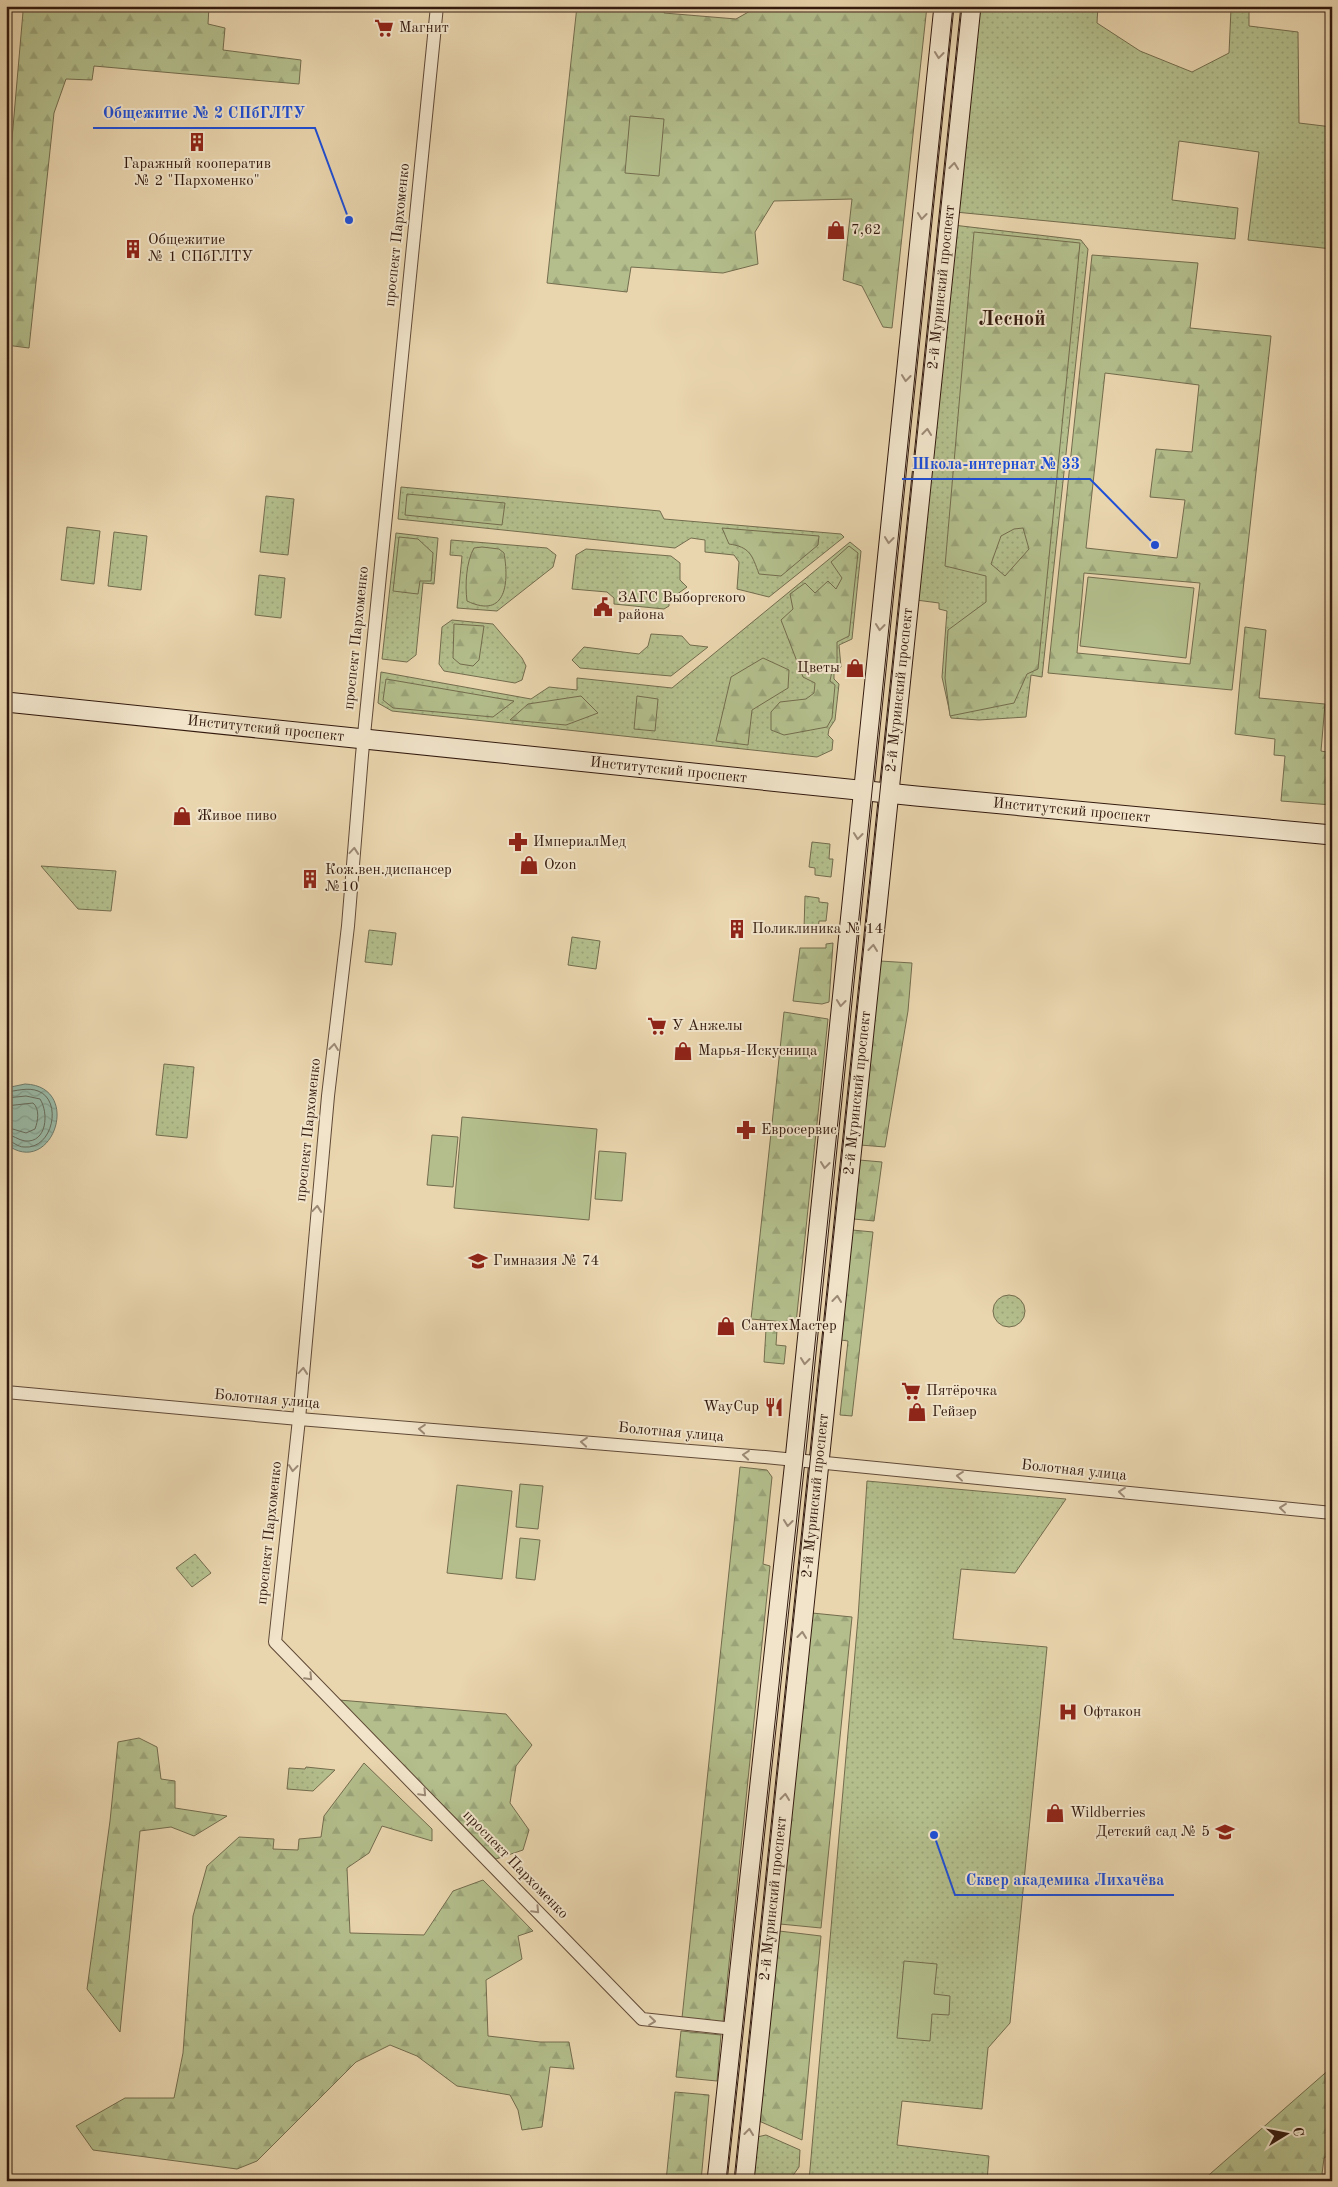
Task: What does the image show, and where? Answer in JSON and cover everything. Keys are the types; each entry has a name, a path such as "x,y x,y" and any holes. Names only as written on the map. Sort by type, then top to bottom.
{"main road":[{"name":"2-й Муринский проспект","path":"718,2181 944,6"},
{"name":"2-й Муринский проспект","path":"744,2181 971,6"},
{"name":"Институтский проспект","path":"6,702 863,791 1332,836"}],"street":[{"name":"проспект Пархоменко","path":"437,6 364,738 348,926 328,1096 299,1419 275,1642 642,2019 734,2030"},
{"name":"Болотная улица","path":"6,1392 299,1419 820,1462 1332,1513"}],"green space":[{"path":"6,6 209,6 208,24 225,28 223,50 301,60 299,84 94,66 92,80 66,79 54,113 29,348 6,345 6,208 23,12"},
{"path":"577,6 664,6 664,13 736,19 759,6 927,6 892,328 883,327 862,286 843,280 852,199 774,201 755,232 758,264 723,273 631,267 627,292 547,283"},
{"path":"977,6 1098,6 1097,23 1140,51 1192,72 1229,53 1231,9 1249,11 1249,26 1298,32 1299,123 1332,127 1332,249 1248,240 1259,152 1179,141 1172,200 1238,208 1235,239 955,212"},
{"path":"630,116 664,119 659,176 625,173"},
{"path":"953,225 1081,240 1088,249 1042,677 1031,675 1026,717 979,720 951,718 942,677 947,611 939,609 939,603 916,600"},
{"path":"974,232 1080,243 1038,669 1027,674 1014,703 950,716 945,678 948,630 986,602 986,576 945,566","holes":["1023,528 1029,549 1005,576 991,564 1001,536 1014,529"]},
{"path":"1092,255 1198,263 1190,328 1271,336 1232,690 1048,673","holes":["1105,373 1199,385 1192,452 1156,449 1150,497 1185,500 1177,558 1086,548","1084,573 1200,583 1190,664 1077,653"]},
{"path":"401,487 660,511 664,519 841,534 844,537 769,597 737,589 739,562 734,555 705,552 705,540 691,538 675,548 398,519"},
{"path":"407,494 505,503 502,525 405,515"},
{"path":"266,496 294,499 288,555 260,552"},
{"path":"67,527 100,531 94,584 61,580"},
{"path":"722,528 819,536 818,545 781,576 759,574 749,553 742,547 729,544"},
{"path":"114,532 147,536 141,590 108,586"},
{"path":"396,533 438,538 434,584 423,583 416,655 407,662 382,659"},
{"path":"399,537 418,539 433,553 431,581 420,581 418,594 393,591"},
{"path":"451,540 547,548 556,555 553,567 497,611 457,608 462,556 450,555"},
{"path":"850,542 861,551 852,639 839,645 841,667 834,673 834,679 839,684 835,720 829,729 828,735 833,740 832,750 817,757 392,711 378,703 381,672 531,699 549,687 577,690 577,678 672,688"},
{"path":"849,546 858,553 849,636 837,642 837,665 832,671 830,681 835,685 832,718 827,727 784,735 771,730 771,712 780,702 806,699 814,693 815,683 803,677 781,620 793,609 790,594 805,583 815,593 828,581 836,589 842,578 831,562"},
{"path":"474,548 499,549 504,553 506,575 505,586 498,602 480,606 467,601 466,581 471,554"},
{"path":"586,549 671,556 680,563 680,580 687,587 669,600 669,606 664,609 614,604 614,598 607,592 572,589 576,555"},
{"path":"259,575 285,578 281,618 255,615"},
{"path":"1088,577 1194,588 1186,658 1080,646"},
{"path":"452,620 493,624 522,658 526,666 522,680 515,683 444,671 439,664 442,627"},
{"path":"454,624 484,626 479,660 473,666 460,664 453,658"},
{"path":"1245,627 1266,630 1259,698 1325,704 1321,751 1332,753 1332,805 1281,801 1285,756 1274,755 1275,739 1235,734"},
{"path":"651,634 682,636 690,645 708,647 671,676 580,668 572,660 584,647 639,654 648,646"},
{"path":"763,658 789,670 788,688 752,710 748,745 716,741 731,677"},
{"path":"386,679 514,701 493,717 393,708 383,700"},
{"path":"581,696 598,713 566,725 510,720 528,704"},
{"path":"637,696 658,699 655,731 634,729"},
{"path":"812,842 830,844 829,859 833,859 831,877 815,875 815,868 809,867"},
{"path":"41,866 116,871 111,911 78,909"},
{"path":"805,896 819,898 819,902 828,903 826,921 819,921 818,930 804,929"},
{"path":"369,930 396,933 392,965 365,962"},
{"path":"572,937 600,941 596,969 568,965"},
{"path":"833,943 829,1002 822,1004 793,1001 800,948 826,948 826,944"},
{"path":"880,961 912,963 908,1011 885,1147 860,1145"},
{"path":"784,1012 828,1019 796,1323 751,1319"},
{"path":"164,1064 194,1067 187,1138 156,1135"},
{"path":"462,1117 597,1129 589,1220 454,1208"},
{"path":"432,1135 458,1137 453,1187 427,1185"},
{"path":"599,1151 626,1153 622,1201 595,1199"},
{"path":"859,1160 882,1162 874,1221 854,1219"},
{"path":"852,1230 873,1232 852,1416 840,1415 848,1341 841,1340"},
{"path":"1009,1295 1020,1300 1025,1311 1020,1322 1009,1327 998,1322 993,1311 998,1300"},
{"path":"766,1329 777,1330 776,1345 786,1346 784,1364 764,1362"},
{"path":"740,1467 767,1470 772,1477 763,1564 770,1566 723,2022 682,2018"},
{"path":"867,1481 1066,1499 1015,1573 961,1569 953,1639 1047,1647 1010,2023 988,2048 982,2109 902,2101 897,2145 989,2156 987,2181 809,2181 858,1618"},
{"path":"520,1484 543,1486 538,1529 516,1527"},
{"path":"457,1485 512,1491 502,1579 447,1573"},
{"path":"520,1538 540,1540 535,1580 516,1578"},
{"path":"195,1554 211,1573 192,1587 176,1568"},
{"path":"812,1613 852,1617 821,1928 780,1924"},
{"path":"339,1700 506,1714 532,1745 516,1766 510,1803 529,1830 523,1850 496,1859"},
{"path":"139,1738 157,1747 161,1779 175,1781 175,1808 227,1816 194,1836 171,1827 140,1831 120,2032 87,1989 110,1821 118,1742"},
{"path":"364,1763 432,1829 432,1841 382,1826 369,1853 347,1868 350,1933 424,1935 453,1891 483,1880 533,1931 518,1936 522,1959 486,1980 488,2036 540,2042 569,2042 574,2069 550,2067 542,2127 522,2130 518,2110 510,2095 457,2086 417,2056 390,2045 356,2062 257,2161 237,2169 93,2150 76,2126 125,2098 174,2098 183,2053 193,1916 207,1866 239,1837 274,1839 273,1849 298,1850 299,1839 321,1837 324,1816"},
{"path":"306,1767 335,1770 313,1791 287,1789 289,1768 305,1769"},
{"path":"779,1931 821,1936 802,2140 759,2121"},
{"path":"904,1961 937,1964 934,1994 950,1996 949,2015 932,2014 930,2041 897,2038"},
{"path":"681,2031 721,2035 717,2081 676,2077"},
{"path":"1332,2067 1332,2153 1324,2158 1322,2174 1332,2175 1332,2181 1202,2181"},
{"path":"675,2092 709,2095 701,2181 666,2181"},
{"path":"766,2135 800,2150 799,2167 789,2181 754,2181 757,2137"}],"water":[{"path":"25,1084 43,1089 53,1099 57,1113 55,1128 48,1141 37,1150 22,1152 6,1144 6,1088"}],"tram line":[{"path":"726,2181 803,1460 953,6"},
{"path":"735,2181 962,6"}],"place":[{"name":"Магнит","path":"384,28"},
{"name":"Гаражный кооператив № 2 \"Пархоменко\"","path":"197,142"},
{"name":"Общежитие № 2 СПбГЛТУ","path":"349,220"},
{"name":"7,62","path":"836,230"},
{"name":"Общежитие № 1 СПбГЛТУ","path":"133,249"},
{"name":"Школа-интернат № 33","path":"1155,545"},
{"name":"ЗАГС Выборгского района","path":"603,607"},
{"name":"Цветы","path":"855,668"},
{"name":"Живое пиво","path":"182,816"},
{"name":"ИмпериалМед","path":"518,842"},
{"name":"Ozon","path":"529,865"},
{"name":"Кож.вен.диспансер №10","path":"310,879"},
{"name":"Поликлиника № 14","path":"737,929"},
{"name":"У Анжелы","path":"657,1026"},
{"name":"Марья-Искусница","path":"683,1051"},
{"name":"Евросервис","path":"746,1130"},
{"name":"Гимназия № 74","path":"478,1261"},
{"name":"СантехМастер","path":"726,1326"},
{"name":"Пятёрочка","path":"911,1391"},
{"name":"WayCup","path":"774,1407"},
{"name":"Гейзер","path":"917,1412"},
{"name":"Офтакон","path":"1068,1712"},
{"name":"Wildberries","path":"1055,1813"},
{"name":"Детский сад № 5","path":"1225,1832"},
{"name":"Сквер академика Лихачёва","path":"934,1835"}],"district":[{"name":"Лесной","path":"1012,320"}]}
